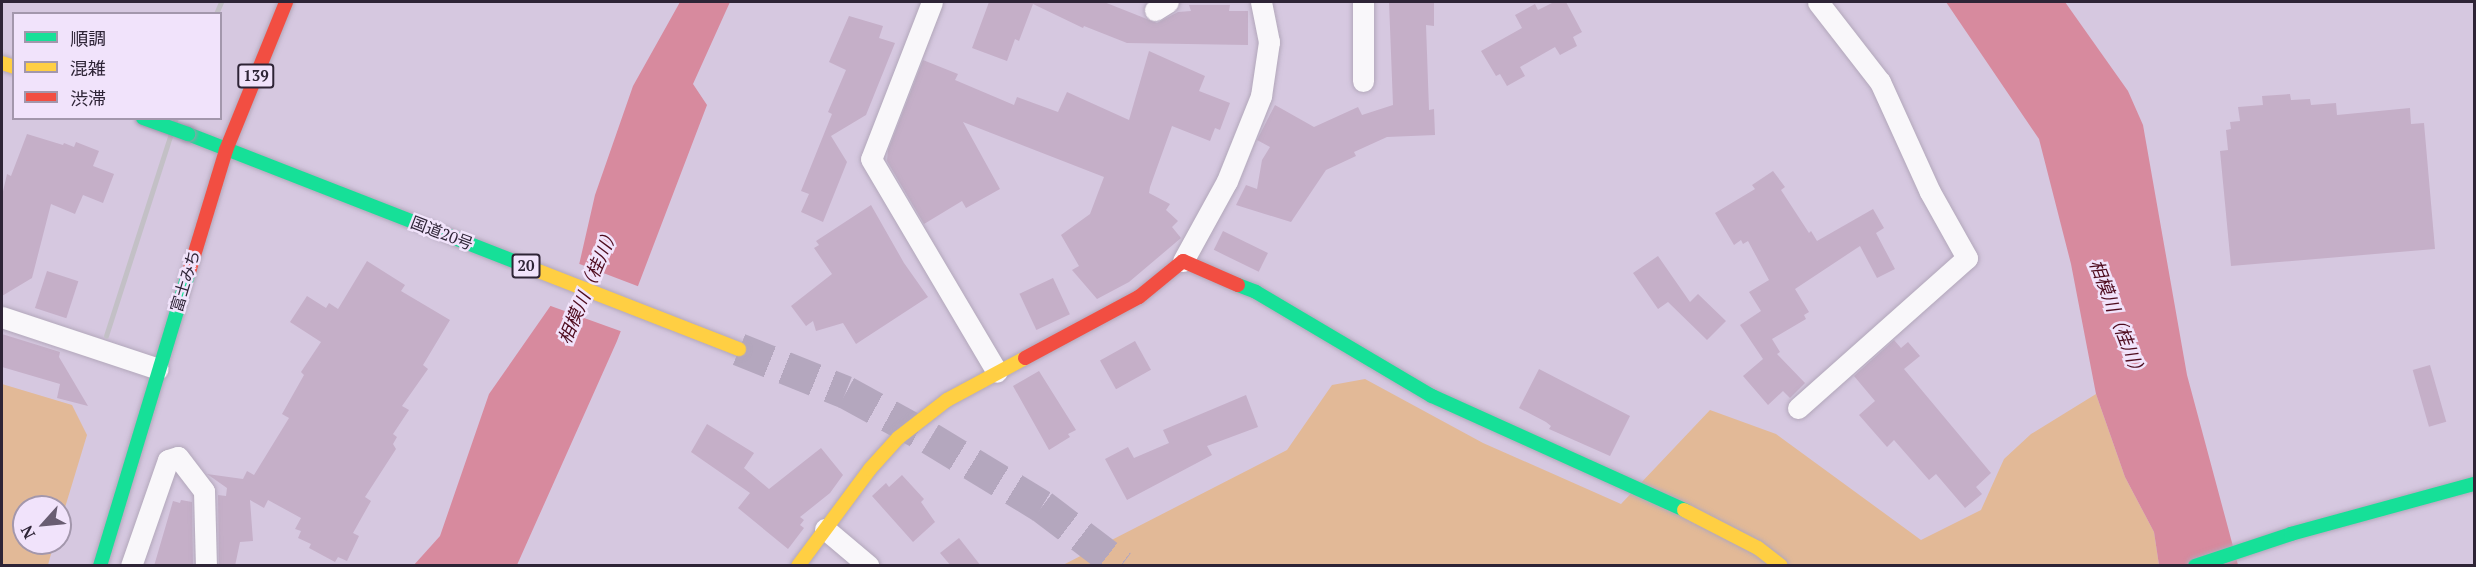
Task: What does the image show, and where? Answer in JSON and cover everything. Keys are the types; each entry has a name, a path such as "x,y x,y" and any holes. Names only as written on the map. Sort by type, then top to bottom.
{"main road":[{"name":"富士みち","path":"100,566 226,150 286,2"},
{"name":"国道20号","path":"149,120 739,349"},
{"path":"798,566 870,469 898,438 947,400 1139,297 1183,261 1256,292 1432,396 1694,515 1758,548 1781,566"},
{"path":"2195,566 2291,534 2475,484"}],"street":[{"path":"932,2 871,159 997,372"},
{"path":"1183,261 1227,181 1261,96 1269,42 1261,2"},
{"path":"1363,2 1363,81"},
{"path":"1798,408 1967,258 1930,192 1880,82 1818,2"},
{"path":"2,317 158,369"},
{"path":"131,566 168,460 178,457 204,491 206,566"},
{"path":"825,529 869,566"}],"shaded area":[{"path":"1365,379 1483,443 1621,504 1710,410 1776,434 1921,540 1981,510 2004,459 2031,434 2096,394 2125,477 2154,532 2159,565 1061,566 1287,450 1332,385"},
{"path":"2,384 72,405 87,435 69,495 12,495 12,555 51,555 48,565 2,565"}],"water":[{"name":"相模川（桂川）","path":"680,2 730,2 693,84 707,105 617,341 517,565 413,566 440,536 489,394 579,265 595,195 633,86"},
{"name":"相模川（桂川）","path":"1946,2 2065,2 2128,91 2143,125 2187,375 2238,565 2159,565 2154,532 2125,477 2096,394 2071,264 2039,139"}],"pier":[{"path":"577,263 640,287 623,332 548,305"}],"building":[{"path":"989,2 1104,2 1157,23 1178,12 1191,11 1189,5 1230,5 1229,11 1248,11 1248,45 1127,43 1084,26 1083,28 1033,4 1019,41 1015,39 1007,61 972,48"},
{"path":"1389,2 1434,2 1434,26 1426,25 1429,110 1434,109 1435,135 1387,137 1354,152 1356,156 1326,170 1291,222 1236,205 1246,185 1257,189 1262,160 1270,147 1257,140 1275,105 1314,127 1358,107 1362,115 1393,105"},
{"path":"1554,2 1566,2 1582,32 1573,37 1577,46 1560,55 1555,47 1520,67 1525,76 1507,86 1500,74 1496,76 1481,51 1522,28 1515,15 1535,4 1538,10"},
{"path":"849,16 883,26 879,38 895,43 866,115 831,136 847,162 823,222 801,212 809,194 801,191 832,114 828,112 846,70 829,62"},
{"path":"1149,51 1205,76 1199,91 1230,103 1220,130 1215,128 1210,141 1172,126 1149,193 1170,204 1166,210 1178,221 1172,227 1181,238 1129,282 1097,299 1072,270 1079,266 1061,235 1090,214 1104,177 963,122 1000,189 966,208 962,201 924,224 887,161 888,150 923,60 958,74 955,80 1014,105 1017,97 1058,112 1067,92 1129,120"},
{"path":"2290,94 2291,100 2310,99 2311,105 2336,103 2337,115 2410,108 2411,124 2424,123 2435,249 2231,266 2220,151 2228,150 2226,130 2231,129 2230,122 2240,121 2238,107 2263,105 2262,96"},
{"path":"27,134 74,147 76,142 99,151 93,166 114,174 103,203 83,195 75,214 51,204 32,278 2,296 2,196 7,174 11,176"},
{"path":"1773,171 1785,187 1781,190 1809,233 1811,231 1817,241 1873,209 1884,228 1876,233 1895,269 1877,278 1860,246 1795,289 1809,312 1804,315 1806,319 1772,339 1780,352 1777,354 1805,383 1790,398 1783,391 1768,405 1743,376 1763,359 1740,325 1761,311 1749,292 1769,280 1748,241 1743,244 1741,240 1734,245 1715,213 1755,189 1752,185"},
{"path":"871,205 904,263 928,297 856,344 843,323 816,331 813,321 806,326 791,306 832,274 814,248 819,245 816,241"},
{"path":"1223,231 1268,253 1259,272 1214,250"},
{"path":"1658,256 1690,302 1698,294 1726,321 1707,340 1668,302 1658,309 1633,273"},
{"path":"367,261 405,285 401,291 450,320 423,365 428,369 402,406 409,410 393,434 397,437 393,444 396,449 365,497 371,501 353,533 359,536 347,561 338,557 335,562 309,548 311,544 298,538 301,531 295,529 301,518 268,500 264,508 250,500 253,541 240,542 235,566 219,566 218,495 226,496 227,488 207,474 243,479 247,471 254,475 289,418 282,414 304,375 301,372 321,342 290,322 307,296 326,308 329,303 338,309"},
{"path":"47,271 78,281 66,318 35,308"},
{"path":"1053,278 1070,314 1036,330 1019,294"},
{"path":"2,334 60,352 59,357 88,406 57,398 60,384 2,367"},
{"path":"1894,340 1901,348 1908,342 1920,356 1904,369 1991,473 1976,487 1982,494 1965,508 1936,474 1929,480 1894,440 1887,447 1859,415 1875,401 1854,376"},
{"path":"1135,341 1151,370 1116,389 1100,360"},
{"path":"2430,365 2446,422 2429,427 2413,370"},
{"path":"1539,369 1630,416 1610,456 1549,429 1551,426 1546,422 1519,408"},
{"path":"1039,371 1076,430 1068,434 1070,437 1049,450 1013,386"},
{"path":"1246,395 1258,427 1207,446 1212,455 1127,500 1105,459 1128,447 1134,458 1169,443 1163,430"},
{"path":"707,424 754,453 744,468 769,489 821,448 843,475 830,493 800,517 804,520 800,525 804,528 788,549 738,508 750,493 691,452"},
{"path":"902,475 924,499 921,502 935,522 913,542 872,496 886,483 889,487"},
{"path":"181,500 192,502 193,566 154,566 173,501 180,503"},
{"path":"959,538 981,566 951,566 940,553"}],"tunnel":[{"path":"739,349 846,392 930,438 1042,506 1121,566"}],"railway":[{"path":"217,12 221,2"},
{"path":"106,336 175,120"}],"traffic: fast":[{"path":"149,120 188,134"},
{"path":"188,134 536,270"},
{"path":"100,566 189,272"},
{"path":"1238,285 1256,292 1432,396 1684,510"},
{"path":"2195,566 2291,534 2474,484"}],"traffic: slow":[{"path":"2,63 12,66"},
{"path":"536,270 739,349"},
{"path":"798,566 870,469 898,438 947,400 1025,358"},
{"path":"1684,510 1758,548 1781,566"}],"traffic: jam":[{"path":"226,150 286,2"},
{"path":"189,272 226,150"},
{"path":"1025,358 1139,297 1183,261 1238,285"}]}
